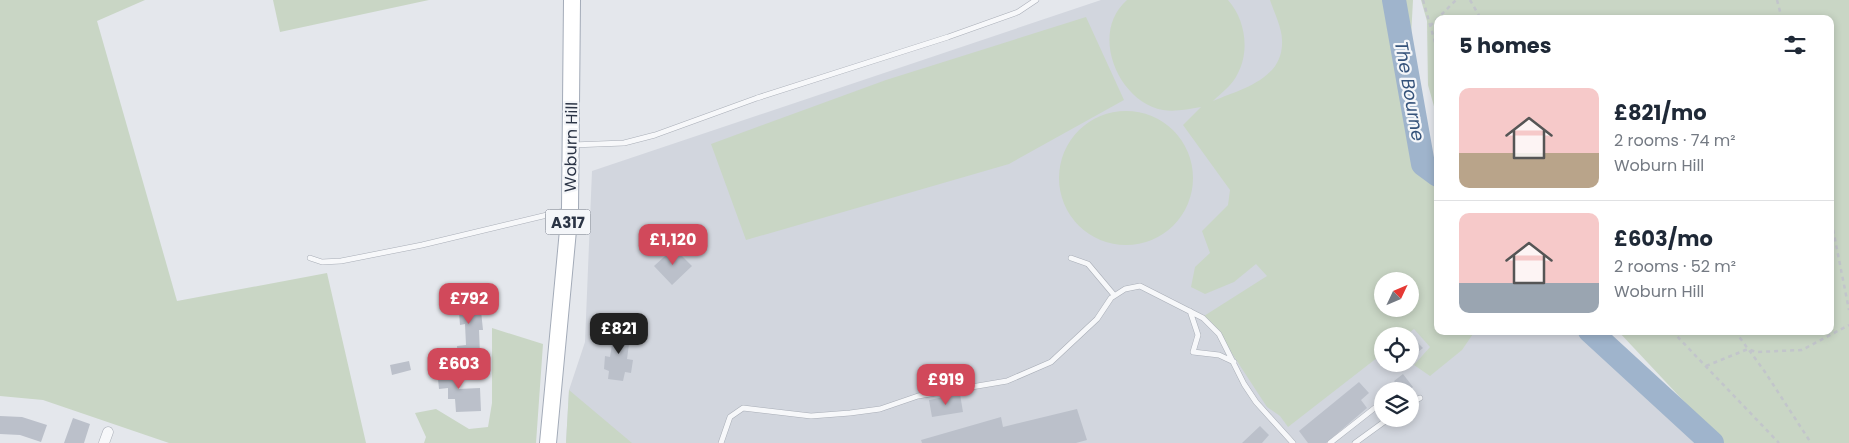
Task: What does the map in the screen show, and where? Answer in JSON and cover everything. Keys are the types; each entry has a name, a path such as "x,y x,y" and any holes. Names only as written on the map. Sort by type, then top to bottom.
{"main road":[{"name":"Woburn Hill","path":"548,443 570,210 572,0"}],"street":[{"path":"104,443 108,432"}],"lane":[{"path":"572,146 617,144 655,135 757,98 948,37 1018,12 1036,0"},
{"path":"310,258 322,262 341,261 422,245 570,210"},
{"path":"1071,258 1088,264 1114,295"},
{"path":"721,443 730,418 744,408 811,416 850,413 880,409 918,396 1007,381 1051,362 1097,319 1105,305 1114,295 1125,289 1140,286 1203,318 1218,334 1244,384 1256,402 1293,443"},
{"path":"1190,311 1198,335 1193,352 1219,355 1234,363"},
{"path":"1330,443 1374,408"},
{"path":"1355,443 1377,427"}],"path":[{"path":"1423,0 1434,40"},
{"path":"1441,15 1456,0"},
{"path":"1470,0 1479,15"},
{"path":"1777,0 1781,15"},
{"path":"1430,26 1434,22"},
{"path":"1834,234 1849,310"},
{"path":"1834,333 1849,325"},
{"path":"1676,335 1779,443"},
{"path":"1738,335 1811,443"},
{"path":"1705,366 1748,350 1756,352 1802,350 1830,335"}],"shaded area":[{"path":"1101,0 1385,0 1434,169 1434,335 1582,335 1697,443 566,443 569,390 585,342 592,171"}],"green space":[{"path":"0,0 145,0 97,21 177,301 327,273 366,443 169,443 43,400 0,396"},
{"path":"273,0 429,0 280,32"},
{"path":"1127,0 1228,0 1242,25 1245,45 1244,55 1236,77 1213,101 1259,81 1276,64 1281,53 1282,35 1270,0 1413,0 1409,74 1434,168 1434,335 1472,335 1462,350 1430,376 1419,368 1419,359 1430,347 1419,335 1419,327 1374,327 1374,360 1288,427 1280,416 1267,407 1212,323 1204,316 1267,276 1256,264 1234,282 1205,294 1191,287 1195,267 1210,253 1202,231 1228,205 1230,190 1183,125 1201,107 1163,110 1147,104 1133,94 1122,80 1114,64 1110,47 1110,30 1116,14"},
{"path":"1421,0 1849,0 1849,443 1723,443 1622,335 1834,335 1834,15 1434,15 1434,106 1428,85 1427,21"},
{"path":"1086,17 1124,100 1009,164 746,240 711,144 886,80"},
{"path":"1126,111 1151,116 1173,131 1188,153 1193,178 1188,203 1173,225 1151,240 1126,245 1101,240 1079,225 1064,203 1059,178 1064,153 1079,131 1101,116"},
{"path":"492,328 543,344 536,443 424,443 426,437 415,413 436,409 469,429 488,427 492,403"},
{"path":"569,390 632,443 566,443"}],"building":[{"path":"674,248 692,266 672,285 654,266"},
{"path":"460,285 473,285 473,292 476,292 477,311 481,311 483,330 479,330 480,355 477,355 478,364 458,364 457,346 466,345 465,324 460,325 457,287"},
{"path":"615,326 631,329 627,359 633,360 631,373 625,372 623,381 608,379 609,371 604,369 605,356 610,357"},
{"path":"409,361 411,370 392,375 390,365"},
{"path":"449,362 456,362 458,389 480,388 481,411 456,412 455,399 448,399 448,388 439,389 437,369 449,367"},
{"path":"1403,374 1409,382 1395,382"},
{"path":"1359,382 1369,393 1361,400 1367,408 1326,443 1308,443 1299,431"},
{"path":"960,394 963,412 932,417 929,400"},
{"path":"1077,409 1087,440 1076,443 922,443 921,440 1001,417 1003,427"},
{"path":"0,416 22,417 47,425 41,442 20,435 0,434"},
{"path":"73,418 90,424 84,443 64,443"},
{"path":"1260,426 1269,435 1262,443 1242,443"}],"waterway":[{"name":"The Bourne","path":"1394,0 1423,164 1434,172"},
{"name":"The Bourne","path":"1594,335 1712,443"}]}
